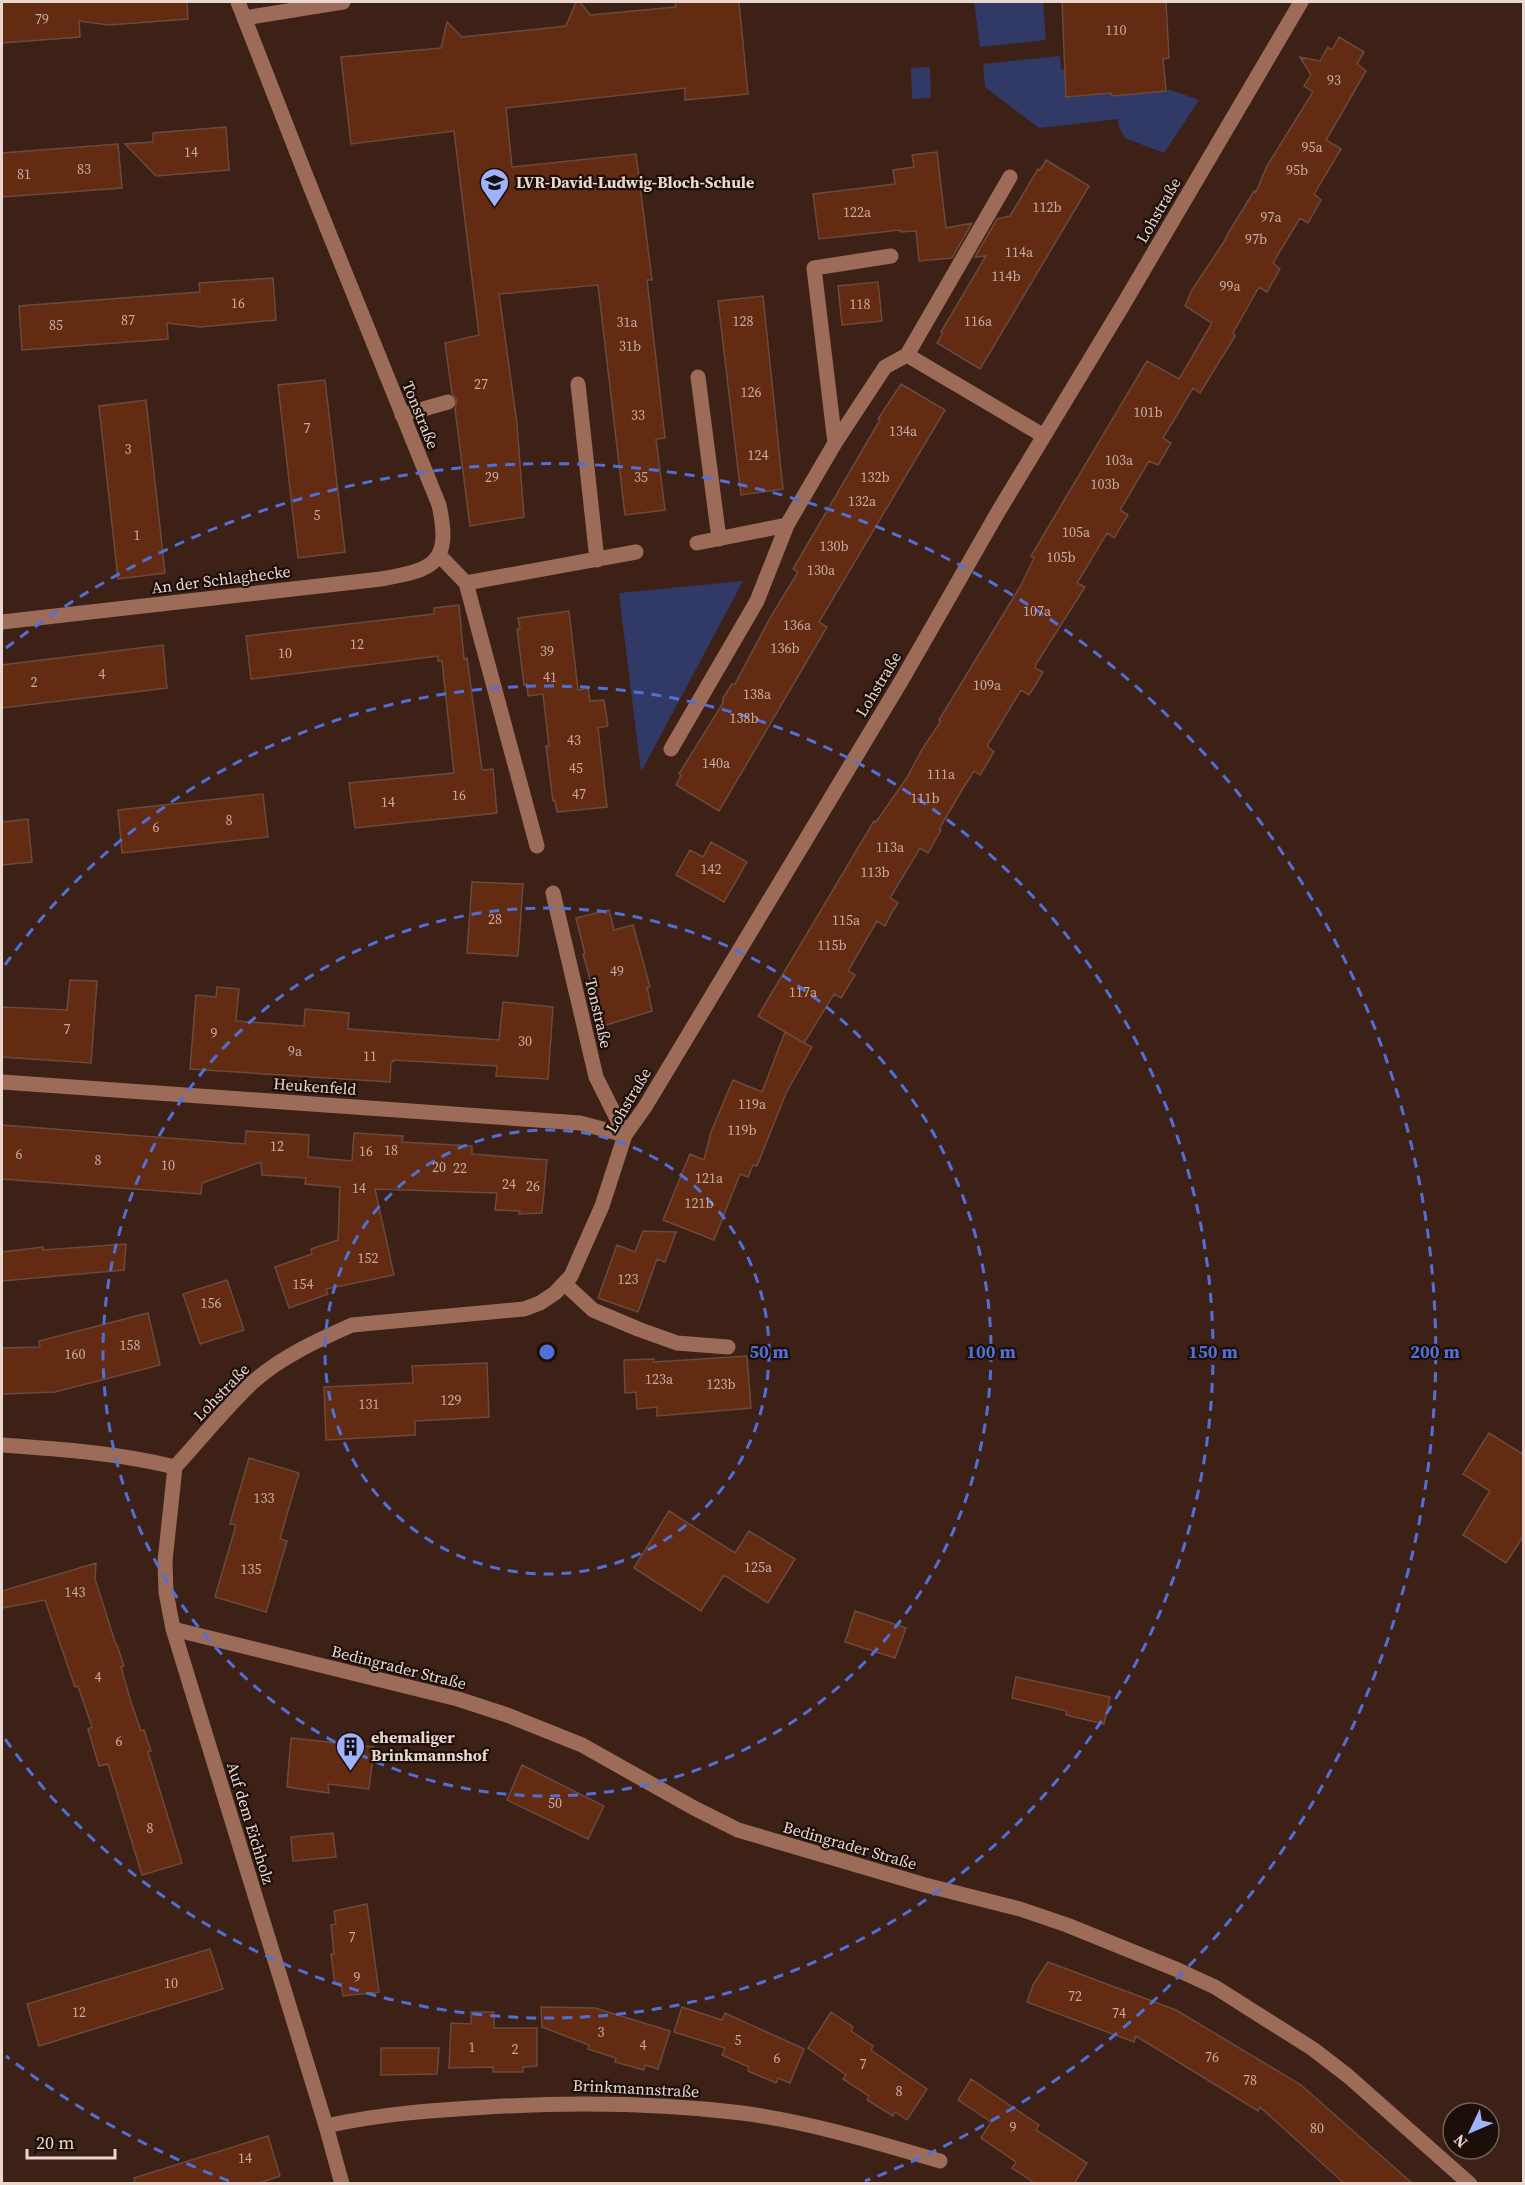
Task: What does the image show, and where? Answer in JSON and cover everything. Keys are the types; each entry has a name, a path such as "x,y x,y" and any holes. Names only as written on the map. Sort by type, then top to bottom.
{"street":[{"name":"Tonstraße","path":"238,2 439,505 443,526 439,555"},
{"path":"244,18 343,2"},
{"name":"Lohstraße","path":"175,1467 253,1382 278,1364 327,1336 352,1325 524,1309 540,1303 565,1284 586,1244 626,1134 645,1107 903,678 1301,2"},
{"path":"670,749 757,601 787,525 885,367 907,355 1010,177"},
{"path":"836,443 814,268 891,256"},
{"path":"907,355 1044,436"},
{"path":"698,377 719,539"},
{"path":"578,384 597,560"},
{"path":"402,415 448,402"},
{"path":"697,543 787,525"},
{"path":"466,583 636,552"},
{"path":"439,555 466,583 537,846"},
{"name":"An der Schlaghecke","path":"2,622 381,579 419,571 431,565 439,555"},
{"name":"Tonstraße","path":"553,893 596,1077 626,1134"},
{"name":"Heukenfeld","path":"2,1082 580,1123 626,1134"},
{"path":"565,1284 593,1310 638,1329 677,1343 728,1347"},
{"path":"2,1445 73,1450 142,1459 175,1467"},
{"name":"Auf dem Eichholz","path":"175,1467 165,1561 166,1592 173,1629 342,2184"},
{"name":"Bedingrader Straße","path":"173,1629 447,1696 507,1715 582,1745 738,1830 925,1886 1020,1909 1067,1925 1178,1970 1215,1987 1313,2049 1348,2076 1470,2184"},
{"name":"Brinkmannstraße","path":"326,2126 344,2121 445,2110 565,2103 654,2104 743,2114 802,2124 940,2161"}],"shaded area":[{"path":"974,2 1043,2 1046,40 980,47"},
{"path":"1060,56 1061,69 1066,70 1069,94 1171,90 1199,100 1164,153 1125,138 1119,127 1118,119 1039,128 985,87 983,64"},
{"path":"930,67 931,98 912,99 911,68"},
{"path":"743,581 641,772 619,593"}],"building":[{"path":"2,2 187,2 188,19 109,25 79,21 80,37 2,43"},
{"path":"576,2 580,2 590,15 676,7 675,2 739,2 748,94 685,100 685,88 506,108 512,167 636,154 652,280 647,280 665,438 656,439 665,510 625,515 598,285 499,294 517,424 524,517 470,526 455,409 457,400 452,394 445,343 479,335 454,131 351,144 341,57 441,48 447,22 462,37 566,26"},
{"path":"1062,2 1166,2 1169,58 1163,59 1166,91 1066,97"},
{"path":"1339,37 1364,52 1357,64 1366,71 1326,140 1341,149 1314,194 1321,200 1308,223 1300,218 1273,263 1280,269 1267,292 1259,287 1233,333 1235,336 1200,393 1193,388 1163,438 1171,443 1158,465 1149,461 1120,510 1128,515 1114,538 1107,533 1077,583 1085,587 1036,664 1035,668 1043,672 1036,684 1029,695 1021,690 987,746 994,752 980,775 974,771 939,829 941,830 928,853 920,848 890,898 898,903 885,926 877,921 848,971 855,975 841,998 834,994 804,1043 758,1016 874,821 876,822 906,779 941,721 939,720 1021,585 1034,558 1031,556 1147,361 1179,379 1212,323 1185,306 1192,290 1254,191 1256,192 1267,166 1313,92 1304,86 1311,75 1300,57 1320,61 1328,47 1332,50"},
{"path":"226,127 229,170 156,176 125,144 153,142 153,133"},
{"path":"118,144 122,188 2,197 2,153"},
{"path":"937,152 946,228 972,223 952,258 919,261 916,231 900,232 900,230 819,239 813,194 895,184 893,170 914,167 912,155"},
{"path":"1046,160 1089,186 980,369 937,343 943,333 941,332 986,256 975,257 997,219 1010,216 1038,169 1040,170"},
{"path":"273,278 276,320 201,327 167,323 168,339 22,350 19,306 200,292 199,283"},
{"path":"878,282 882,321 842,325 838,286"},
{"path":"763,296 783,489 741,495 718,301"},
{"path":"325,380 345,552 298,558 278,385"},
{"path":"901,384 945,410 819,622 827,627 719,811 676,785 681,775 679,774 723,703 723,698 732,684 735,684 770,618 798,572 793,569 880,420 878,419"},
{"path":"146,400 165,573 118,579 99,406"},
{"path":"459,605 464,659 467,658 482,770 493,769 497,813 355,828 349,783 454,773 442,661 438,661 438,656 251,679 246,636 434,614 434,608"},
{"path":"569,611 578,690 588,688 590,701 604,700 608,726 598,728 607,807 557,812 555,801 553,801 546,746 549,746 543,694 528,696 527,684 524,685 517,629 520,629 518,618"},
{"path":"163,645 167,688 2,708 2,665"},
{"path":"263,794 268,837 122,853 118,810"},
{"path":"28,819 32,862 2,865 2,822"},
{"path":"711,842 747,862 724,902 676,875 690,850 703,857"},
{"path":"472,882 523,884 518,956 467,953"},
{"path":"609,910 614,930 633,925 650,987 647,987 652,1011 603,1026 583,954 585,954 576,918"},
{"path":"70,980 97,981 91,1063 2,1057 2,1007 67,1010"},
{"path":"217,987 239,989 236,1021 304,1026 305,1009 349,1013 348,1029 499,1040 503,1002 553,1007 548,1079 496,1076 497,1066 393,1060 390,1082 190,1069 196,995 216,997"},
{"path":"785,1032 812,1047 786,1093 757,1166 753,1165 748,1177 740,1174 714,1240 663,1220 690,1154 704,1160 711,1132 733,1080 762,1092"},
{"path":"2,1125 245,1144 246,1131 309,1135 308,1157 352,1161 354,1133 403,1136 402,1142 472,1146 472,1154 547,1160 542,1213 519,1214 520,1211 495,1210 497,1193 375,1189 394,1275 326,1289 328,1294 289,1308 275,1267 312,1254 311,1249 338,1240 340,1187 305,1184 306,1178 262,1175 261,1162 202,1183 201,1194 2,1179"},
{"path":"643,1231 676,1232 665,1262 657,1259 638,1312 598,1298 617,1245 635,1252"},
{"path":"126,1244 124,1270 2,1281 2,1252 43,1247 43,1250"},
{"path":"227,1280 244,1330 200,1344 183,1294"},
{"path":"148,1313 160,1365 55,1392 2,1394 2,1348 40,1347 39,1341"},
{"path":"747,1356 751,1408 657,1416 657,1407 637,1409 636,1392 625,1393 624,1360 654,1359 654,1362"},
{"path":"487,1363 489,1417 415,1421 415,1435 326,1440 324,1387 413,1383 412,1366"},
{"path":"1489,1433 1524,1455 1524,1535 1506,1563 1463,1535 1490,1491 1463,1474"},
{"path":"249,1458 299,1473 280,1539 287,1541 266,1612 215,1597 236,1525 230,1524"},
{"path":"669,1511 735,1553 749,1531 795,1559 768,1603 724,1575 701,1611 634,1568"},
{"path":"96,1563 95,1579 124,1666 121,1667 131,1702 151,1751 148,1752 182,1863 142,1875 108,1764 99,1766 88,1729 92,1727 78,1686 75,1687 45,1600 2,1608 2,1591"},
{"path":"855,1611 906,1628 895,1658 845,1642"},
{"path":"1016,1677 1110,1697 1104,1724 1066,1715 1067,1711 1012,1698"},
{"name":"ehemaliger Brinkmannshof","path":"291,1738 374,1747 369,1789 328,1784 329,1793 287,1787"},
{"path":"522,1765 604,1806 588,1839 507,1800"},
{"path":"333,1833 336,1857 293,1861 291,1837"},
{"path":"367,1904 379,1992 343,1996 341,1983 335,1984 331,1954 334,1954 331,1925 336,1924 334,1911"},
{"path":"210,1949 223,1989 39,2046 27,2004"},
{"path":"1048,1962 1176,2010 1301,2085 1413,2184 1345,2184 1260,2107 1258,2111 1136,2036 1134,2042 1027,2002 1033,1985"},
{"path":"541,2007 595,2008 670,2031 658,2069 645,2065 644,2070 615,2062 616,2058 588,2049 589,2045 542,2027"},
{"path":"682,2007 722,2020 725,2013 804,2049 790,2083 778,2078 776,2083 748,2071 749,2067 722,2055 725,2048 674,2032"},
{"path":"471,2012 494,2012 494,2028 537,2028 537,2066 523,2067 523,2072 493,2072 493,2067 449,2068 451,2023 471,2024"},
{"path":"831,2012 853,2027 851,2031 873,2046 871,2050 927,2089 907,2120 895,2112 893,2116 867,2100 869,2096 843,2079 846,2075 808,2048"},
{"path":"381,2048 439,2048 437,2074 381,2075"},
{"path":"971,2079 1039,2125 1036,2130 1087,2163 1074,2184 1036,2184 1012,2168 1016,2162 981,2138 991,2122 958,2100"},
{"path":"268,2136 280,2176 257,2184 135,2184 134,2178"}],"place":[{"name":"LVR-David-Ludwig-Bloch-Schule","path":"495,208"},
{"name":"ehemaliger Brinkmannshof","path":"350,1772"}]}
